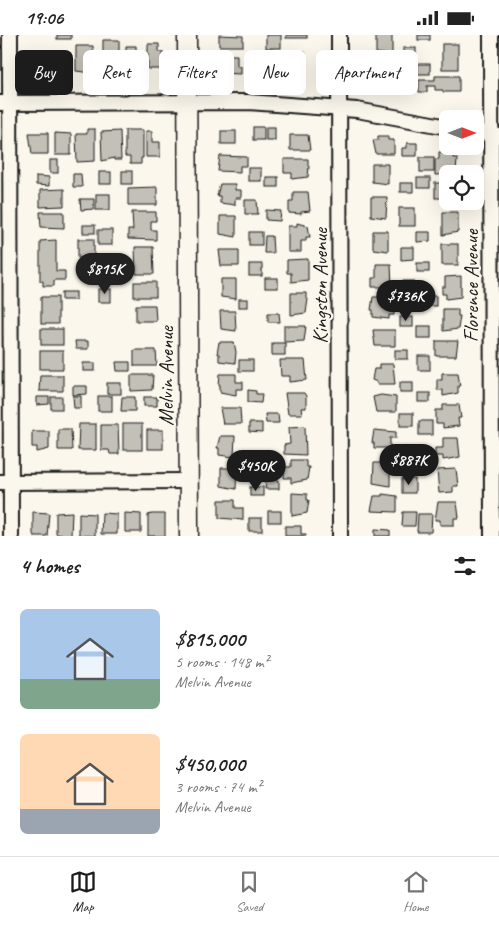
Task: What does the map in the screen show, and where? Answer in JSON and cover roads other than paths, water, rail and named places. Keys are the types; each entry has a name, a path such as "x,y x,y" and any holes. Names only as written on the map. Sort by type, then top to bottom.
{"street":[{"path":"10,35 5,103 6,482 11,536"},
{"name":"Melvin Avenue","path":"187,35 188,536"},
{"name":"Kingston Avenue","path":"339,35 340,536"},
{"name":"Florence Avenue","path":"491,35 495,135 492,536"},
{"path":"5,103 248,102 339,108 439,125"},
{"path":"6,482 188,481"}]}
